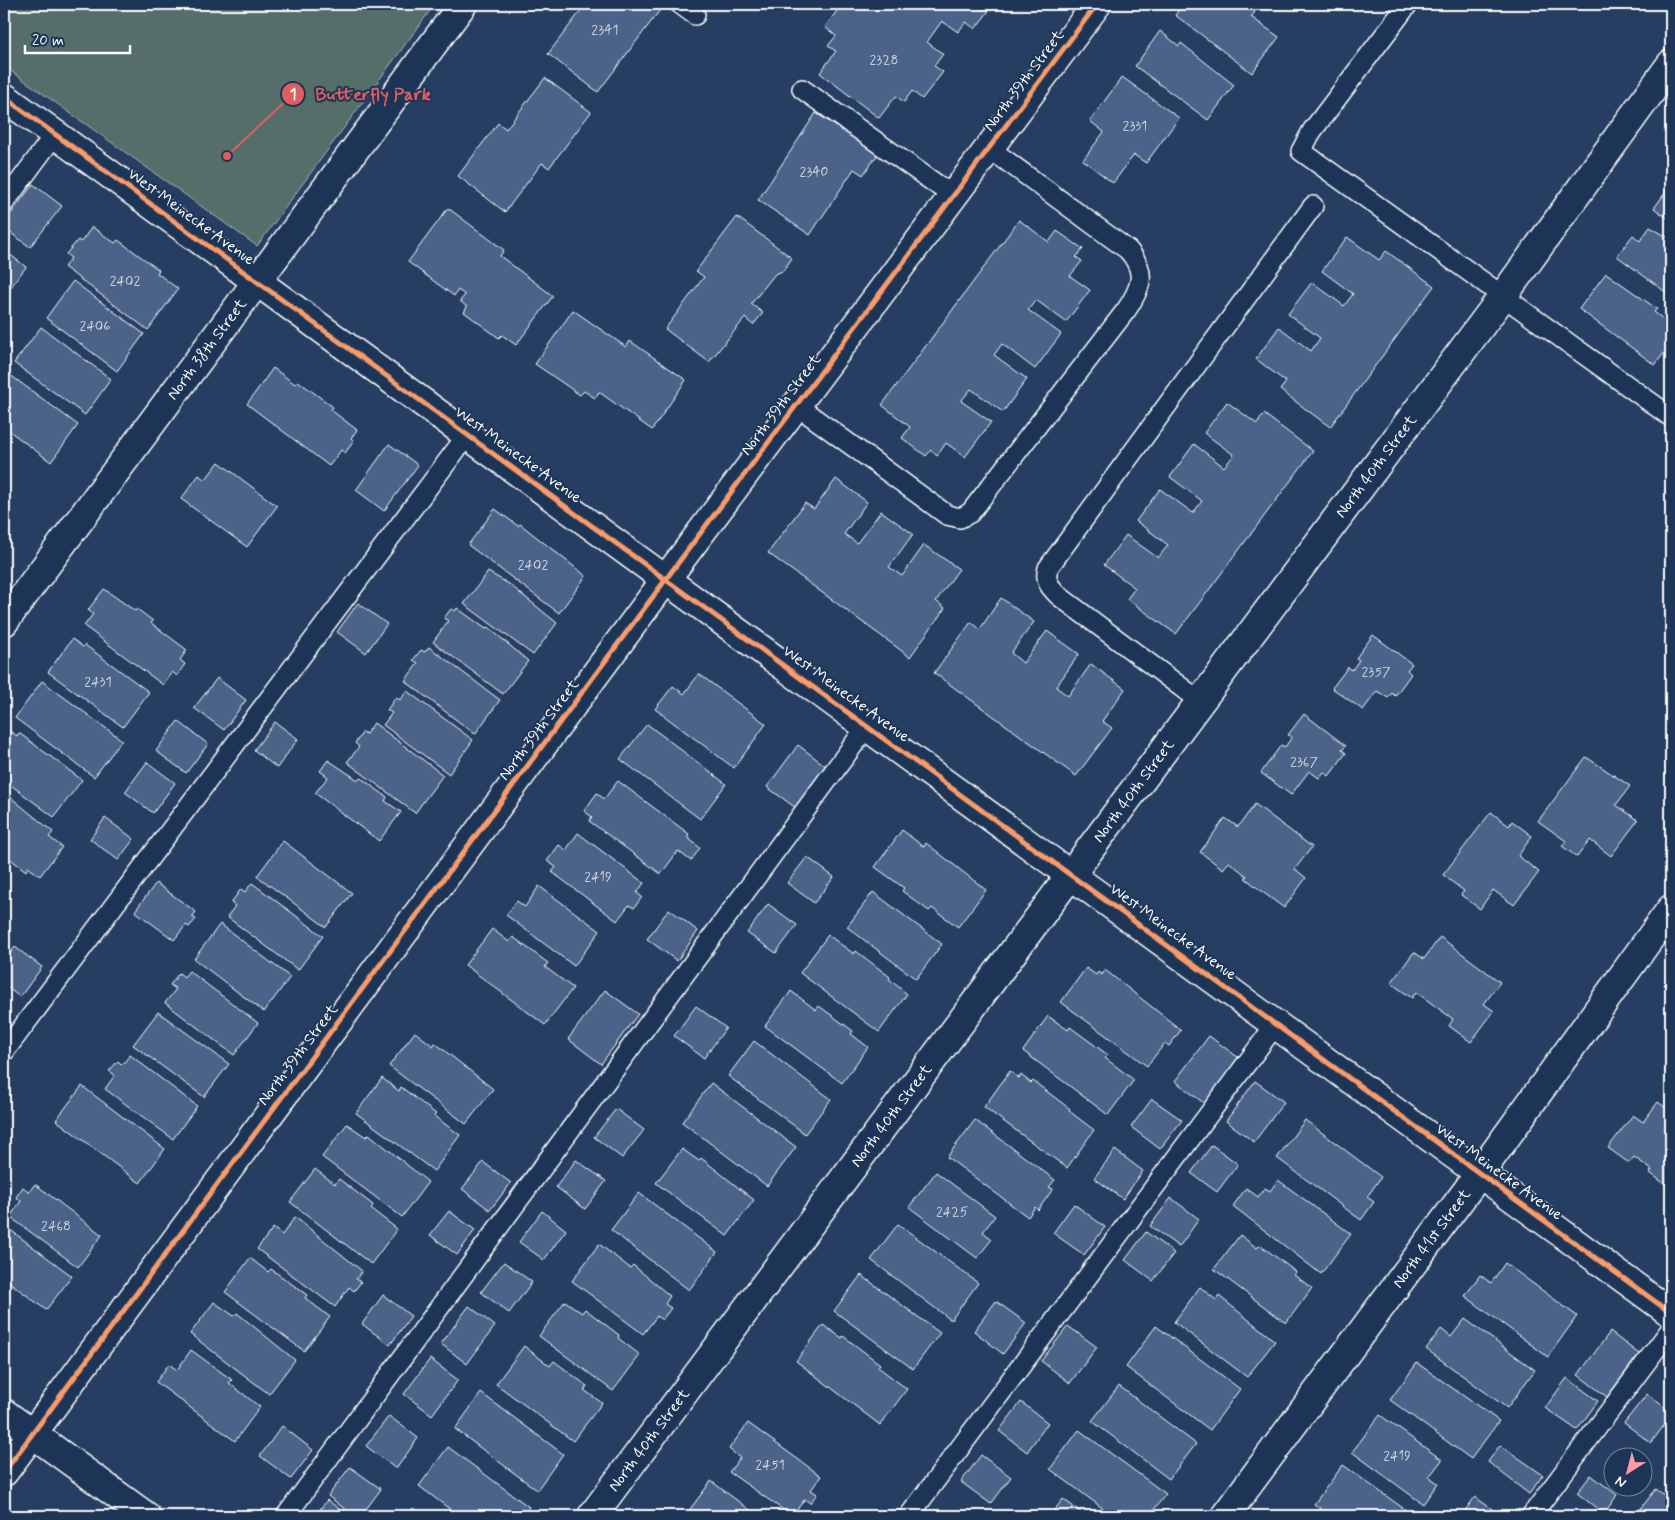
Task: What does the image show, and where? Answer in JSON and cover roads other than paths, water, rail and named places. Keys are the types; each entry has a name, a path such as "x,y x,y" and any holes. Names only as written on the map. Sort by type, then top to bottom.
{"street":[{"name":"North 38th Street","path":"4,622 463,4"},
{"name":"North 39th Street","path":"4,1472 666,579 1097,4"},
{"name":"North 40th Street","path":"592,1516 1503,296 1671,64"},
{"name":"West Meinecke Avenue","path":"4,96 1671,1312"},
{"name":"North 41st Street","path":"1225,1516 1480,1173 1671,909"},
{"path":"4,1414 146,1516"}],"lane":[{"path":"1408,4 1312,131 1300,151 1671,417"},
{"path":"802,89 953,196"},
{"path":"4,203 55,134"},
{"path":"796,405 947,515 960,518 970,513 1127,309 1136,295 1142,271 1128,250 989,148"},
{"path":"1201,702 1059,596 1048,585 1046,575 1048,568 1313,206"},
{"path":"4,1052 468,434"},
{"path":"286,1516 868,725"},
{"path":"909,1516 1276,1024"},
{"path":"1531,1516 1671,1329"}],"place":[{"name":"Butterfly Park","path":"227,156"}]}
